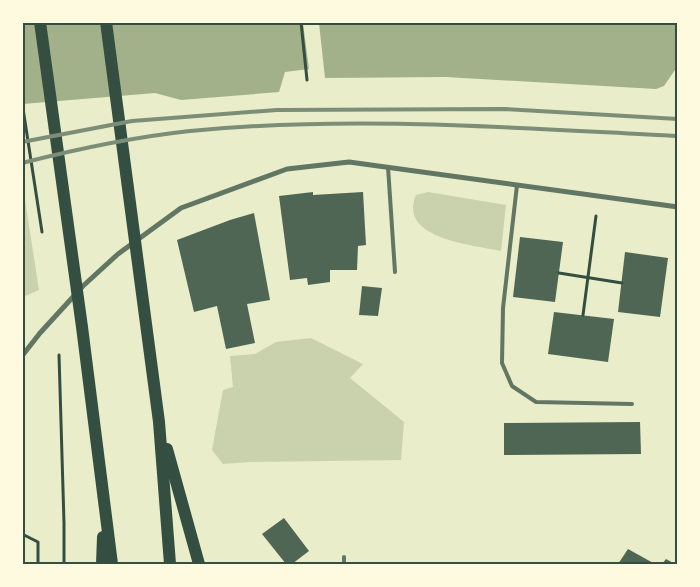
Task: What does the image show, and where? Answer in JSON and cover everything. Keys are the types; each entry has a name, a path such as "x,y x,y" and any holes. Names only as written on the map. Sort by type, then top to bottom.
{"main road":[{"path":"40,22 112,564"},
{"path":"106,22 159,422 170,564"},
{"path":"159,422 199,564"},
{"path":"102,564 104,495"}],"street":[{"path":"22,356 40,333 83,286 118,254 182,208 287,169 349,162 678,207"}],"lane":[{"path":"388,167 395,272"},
{"path":"517,184 503,308 502,363 512,386 536,402 632,404"},
{"path":"344,557 344,564"}],"path":[{"path":"301,22 307,80"},
{"path":"583,315 599,196"},
{"path":"559,273 622,283"},
{"path":"64,523 64,564"},
{"path":"22,534 38,542 38,564"}],"shaded area":[{"path":"23,23 303,23 309,69 285,72 279,92 181,100 155,93 23,104"},
{"path":"319,23 677,23 677,67 664,86 656,89 446,77 325,78"},
{"path":"22,181 39,290 23,297 22,297"},
{"path":"428,192 506,205 501,251 457,242 427,230 417,221 413,210 416,195"},
{"path":"311,338 363,364 350,378 404,422 401,460 223,464 212,450 223,390 233,387 230,356 255,354 276,342"}],"building":[{"path":"313,192 313,195 363,192 366,245 358,246 357,270 330,270 330,282 308,285 307,278 290,280 279,196"},
{"path":"254,213 270,300 247,304 255,343 226,349 217,306 194,312 177,240"},
{"path":"520,237 563,242 555,302 513,297"},
{"path":"625,252 668,258 660,317 618,312"},
{"path":"362,286 382,288 378,316 359,315"},
{"path":"554,312 614,319 608,362 548,354"},
{"path":"640,422 641,454 504,455 504,423"},
{"path":"284,518 309,551 292,564 286,564 262,534"},
{"path":"628,549 655,564 618,564"},
{"path":"666,559 675,564 662,564"}],"railway":[{"path":"22,142 132,121 277,110 504,109 678,119"},
{"path":"22,163 127,140 190,131 251,126 373,123 434,124 678,136"}]}
